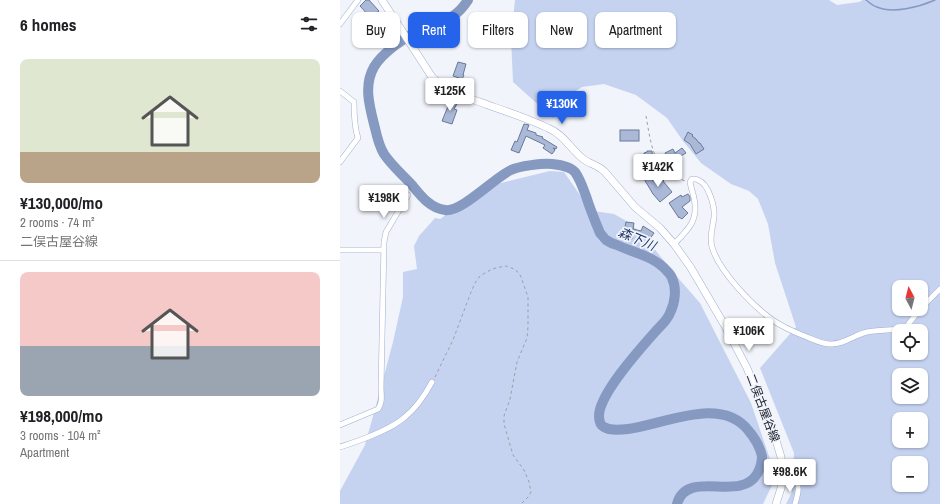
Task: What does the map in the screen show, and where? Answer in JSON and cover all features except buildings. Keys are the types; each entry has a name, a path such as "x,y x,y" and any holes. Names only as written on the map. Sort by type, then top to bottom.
{"main road":[{"name":"二俣古屋谷線","path":"382,0 415,51 439,84 449,90 474,100 550,128 561,135 582,158 600,167 635,207 660,228 674,244 691,268 725,326 747,368 775,437 781,457 783,477 776,504"}],"street":[{"path":"340,24 358,0"},
{"path":"340,91 354,102 353,114 355,130 358,138 340,162"},
{"path":"674,244 692,224 695,217 694,198 690,182 692,179 698,179 708,188 712,200 714,216 710,233 712,246 722,268 755,306 780,325 818,342 836,344 842,343 867,332 903,329 915,316"},
{"path":"340,425 378,410 380,406 382,399 384,242 386,232 408,195"},
{"path":"340,250 383,250"},
{"path":"928,302 940,290"},
{"path":"340,447 370,437 405,418 415,408 432,382"},
{"path":"783,477 793,478 797,482 798,490 795,504"}],"path":[{"path":"646,116 657,160 664,170 672,176 690,182"},
{"path":"432,382 453,340 471,292 480,276 492,269 500,267 506,266 514,269 519,273 528,296 528,327 527,338 518,362 510,399 504,416 504,424 513,455 524,470 529,482 531,492 521,504"}],"shaded area":[{"path":"515,0 829,0 837,5 859,2 863,0 940,0 940,504 786,504 792,492 794,453 760,368 796,327 775,263 768,224 758,199 749,191 731,184 701,163 667,118 636,95 604,84 582,87 564,98 553,118 513,82 511,48 528,48 528,12 514,12"},
{"path":"550,171 564,172 593,211 614,214 630,223 647,240 700,303 751,403 776,477 763,504 340,504 340,491 365,445 380,391 403,297 403,272 417,269 414,246 419,236 435,218 440,219 485,187"}],"waterway":[{"name":"森下川","path":"468,0 457,13 451,17 426,27 400,42 382,56 374,67 369,82 368,97 377,138 381,148 390,162 422,197 435,207 445,210 452,209 469,201 511,170 531,165 548,164 561,165 570,168 575,172 580,181 600,233 605,239 613,244 650,258 669,273 674,282 675,291 673,305 669,316 621,372 613,384 601,407 599,416 601,424 609,429 622,430 691,415 707,413 722,415 736,420 748,430 760,449 762,456 758,472 749,482 739,486 702,486 691,488 683,494 677,504"},
{"path":"866,0 876,7 891,10 906,9 935,0"}]}
